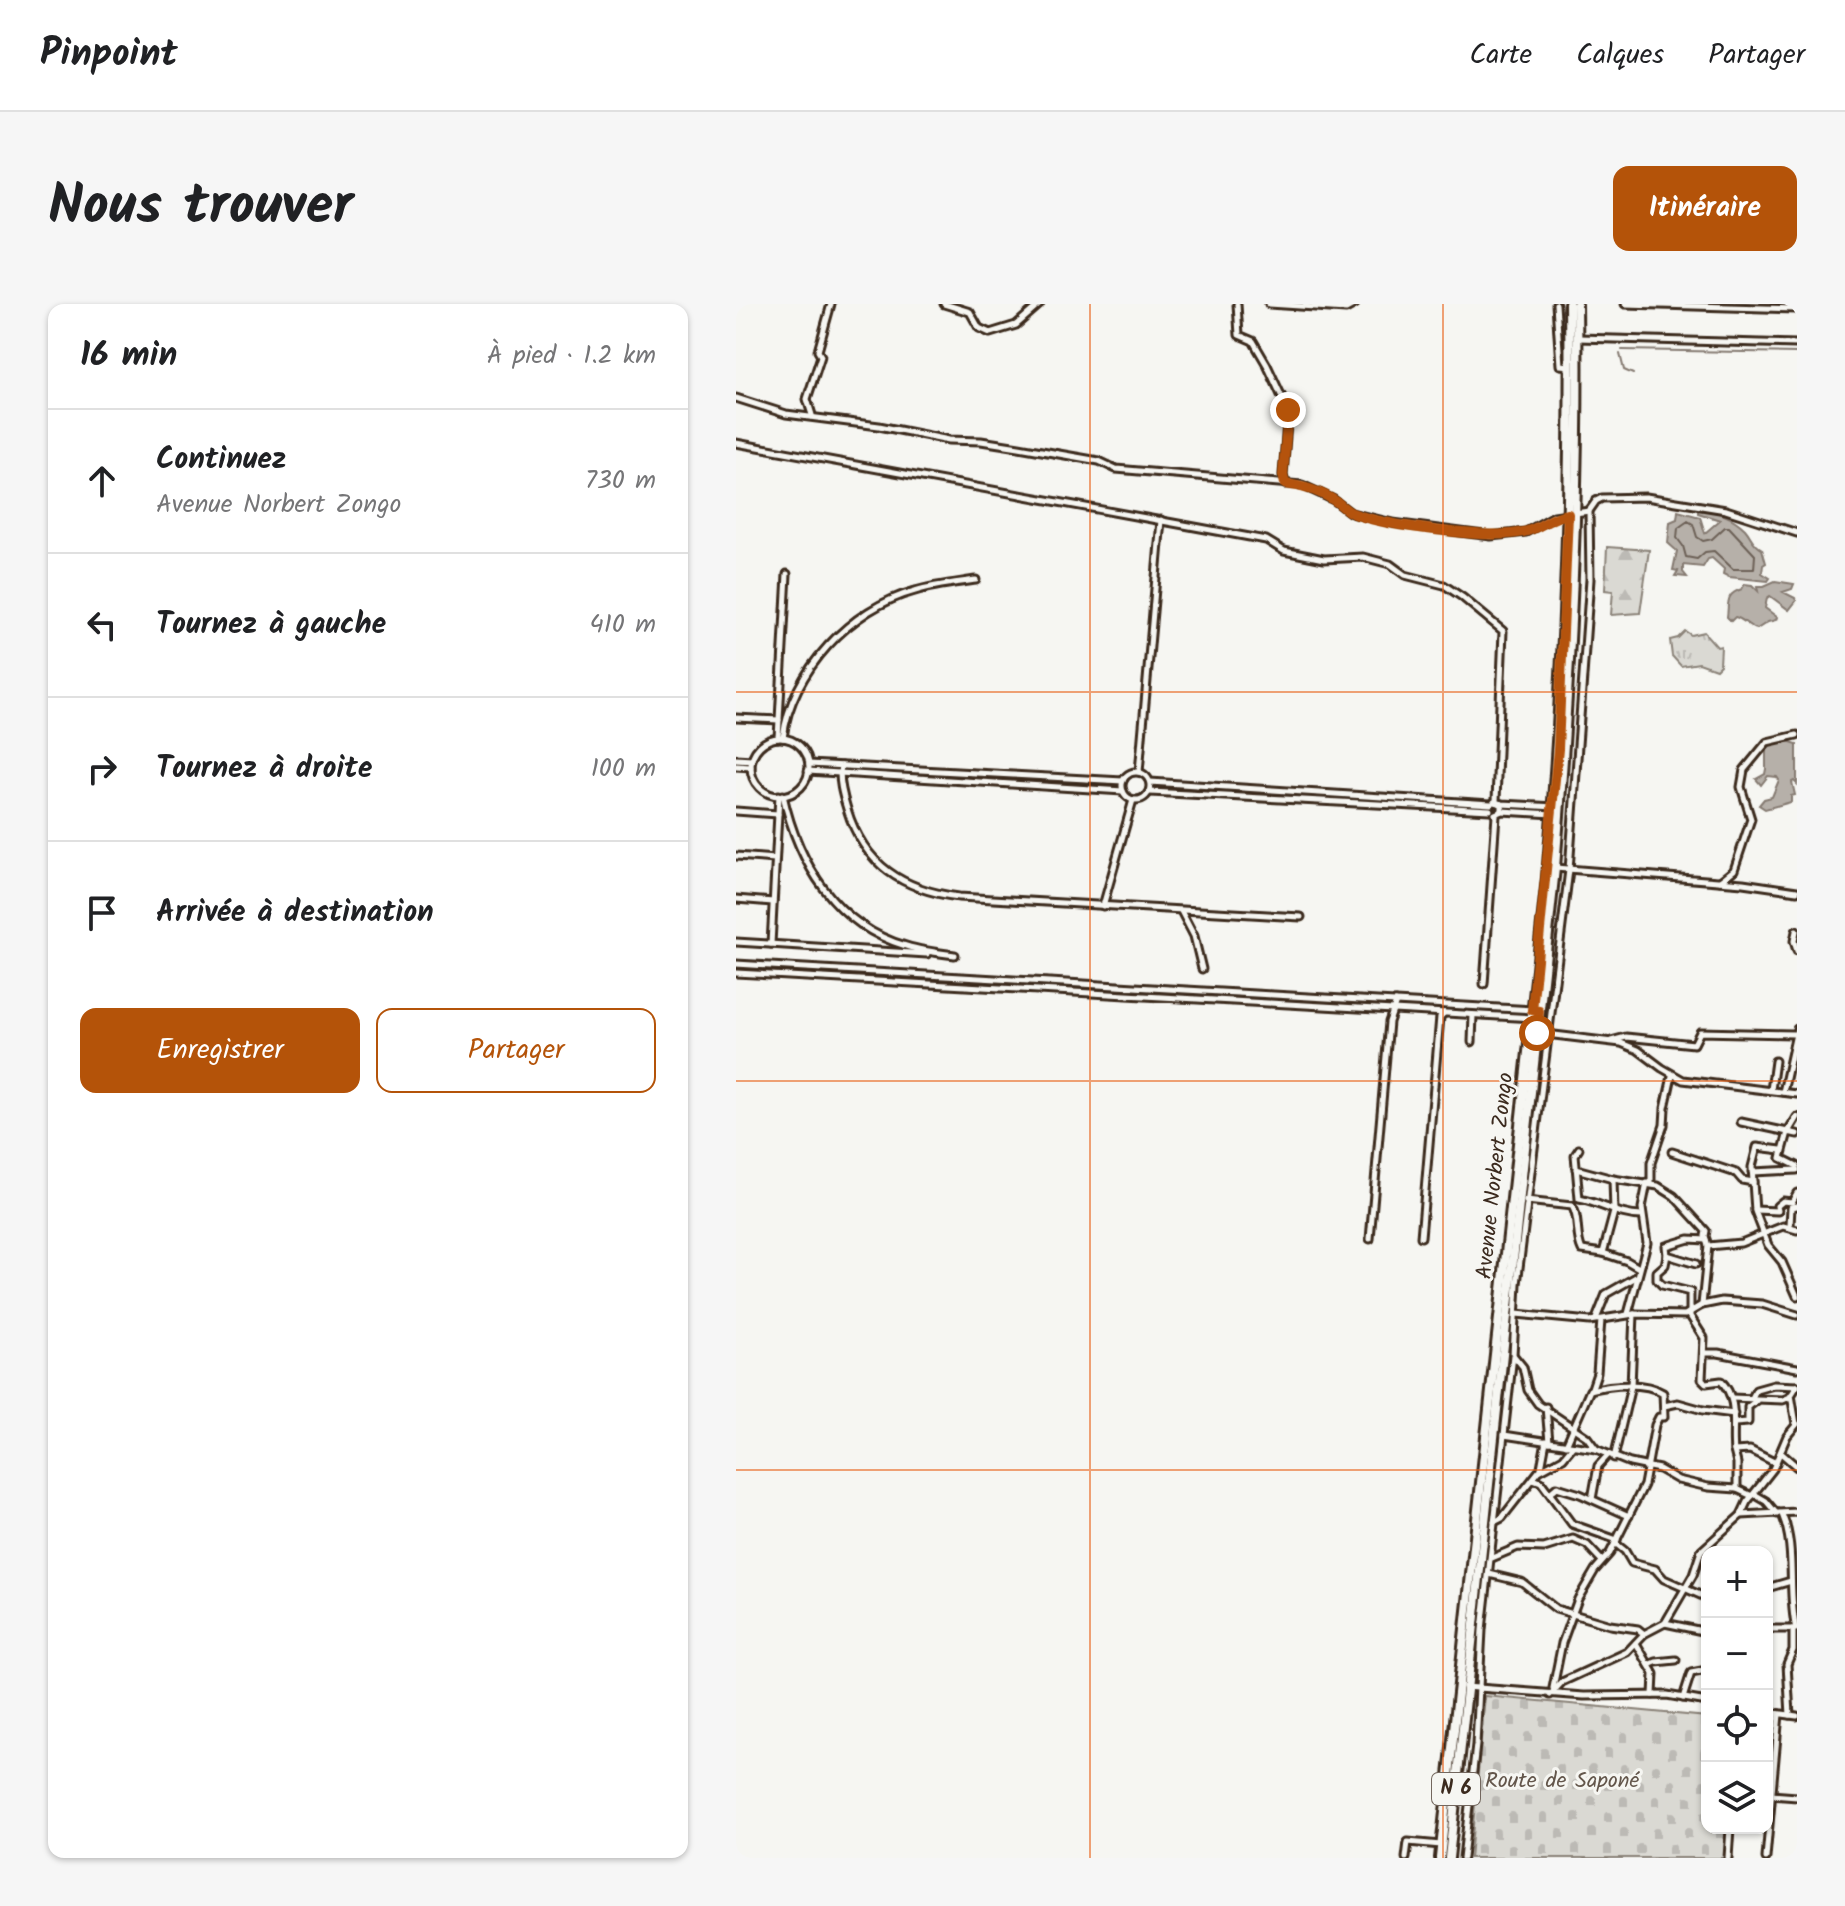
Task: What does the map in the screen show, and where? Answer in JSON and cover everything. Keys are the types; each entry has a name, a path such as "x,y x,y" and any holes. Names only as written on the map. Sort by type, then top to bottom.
{"main road":[{"name":"Avenue Norbert Zongo","path":"1440,1858 1512,1314 1537,1033 1535,1014 1555,868 1572,513 1573,338 1569,304"},
{"name":"Avenue Norbert Zongo","path":"1572,513 1570,366 1577,304"},
{"name":"Avenue Norbert Zongo","path":"1463,1686 1556,811"},
{"name":"N 6","path":"1449,1858 1464,1720 1463,1686"}],"street":[{"path":"812,415 807,399 821,356 818,351 831,304"},
{"path":"944,304 970,312 979,328 990,333 1016,325 1040,304"},
{"path":"1237,304 1239,335 1253,341 1288,410 1285,484"},
{"path":"1271,304 1346,309 1355,304"},
{"path":"1556,304 1560,365 1570,366"},
{"path":"1625,304 1797,309"},
{"path":"1573,338 1797,344"},
{"path":"736,398 786,414 812,415 949,440 981,441 1099,461 1116,469 1302,485 1334,500 1351,513 1393,523 1491,536 1526,532 1554,516 1589,511"},
{"path":"736,443 1266,540 1284,551 1324,559 1363,557 1390,564 1405,575 1444,585 1462,597 1503,631 1496,807 1484,984"},
{"path":"1639,1268 1603,1253 1585,1252 1580,1247 1576,1213 1572,1206 1524,1201 1569,870 1589,593 1589,511 1602,498 1646,497 1726,510 1797,533"},
{"path":"1139,772 1161,520"},
{"path":"780,738 787,574"},
{"path":"780,738 788,709 801,682 838,635 874,609 913,591 976,580"},
{"path":"736,718 779,720"},
{"path":"1720,881 1734,870 1751,819 1741,787 1744,770 1767,742 1797,735"},
{"path":"780,738 800,746 809,768 800,788 781,795 765,791 757,785 751,763 760,745 780,738"},
{"path":"736,759 751,763"},
{"path":"736,766 751,763"},
{"path":"809,768 1123,781"},
{"path":"840,770 853,828 873,858 895,877 914,887 959,897 1301,917"},
{"path":"1123,791 1123,781 1129,774 1139,772"},
{"path":"1139,772 1150,782 1307,796 1556,811"},
{"path":"966,776 1123,791 1133,800 1143,799 1150,792 1150,782"},
{"path":"1150,792 1307,796"},
{"path":"771,944 781,795"},
{"path":"736,942 955,955 887,939 843,910 813,876 800,851 781,795"},
{"path":"1103,906 1133,800"},
{"path":"736,811 778,814"},
{"path":"736,856 775,859"},
{"path":"1555,868 1720,881 1797,891"},
{"path":"736,899 773,902"},
{"path":"1181,910 1194,936 1202,969"},
{"path":"1796,931 1794,941 1797,951"},
{"path":"736,964 1396,1002 1535,1014"},
{"path":"736,973 1473,1015 1535,1014"},
{"path":"1370,1239 1392,1010 1396,1002"},
{"path":"1421,1237 1440,1017 1454,1006"},
{"path":"1472,1042 1473,1007"},
{"path":"1611,1041 1626,1037 1694,1044 1700,1032 1796,1031 1783,1092"},
{"path":"1537,1033 1611,1041 1638,1050 1672,1075 1695,1083 1797,1094"},
{"path":"1771,1090 1775,1061"},
{"path":"1592,1499 1598,1466 1611,1456 1631,1386 1631,1314 1647,1243 1642,1216 1651,1163 1664,1125 1672,1075"},
{"path":"1797,1117 1781,1150 1781,1158 1797,1168"},
{"path":"1741,1122 1797,1134"},
{"path":"1781,1150 1757,1147 1752,1172 1755,1210 1763,1235 1772,1253 1782,1262 1797,1296"},
{"path":"1579,1149 1575,1155 1579,1199 1596,1201 1614,1212 1642,1216"},
{"path":"1672,1152 1734,1172 1742,1180 1753,1182"},
{"path":"1752,1172 1797,1168"},
{"path":"1576,1169 1613,1179 1649,1183 1674,1196 1706,1231 1702,1305"},
{"path":"1603,1253 1614,1212 1613,1179"},
{"path":"1755,1210 1778,1211 1777,1206 1783,1201 1792,1202 1797,1193"},
{"path":"1790,1226 1791,1207 1797,1206"},
{"path":"1737,1489 1731,1398 1723,1382 1706,1383 1702,1379 1702,1333 1692,1320 1689,1291 1658,1282 1656,1274 1665,1265 1665,1248 1668,1245 1689,1239 1731,1245 1780,1227 1790,1226 1797,1230"},
{"path":"1667,1255 1696,1264"},
{"path":"1541,1469 1562,1459 1597,1376 1598,1320 1606,1294 1637,1277"},
{"path":"1463,1858 1513,1355 1512,1314 1598,1320 1631,1314 1682,1315 1718,1301 1762,1304 1797,1315"},
{"path":"1704,1353 1797,1368"},
{"path":"1513,1355 1523,1367 1531,1395 1539,1405 1589,1439 1596,1449"},
{"path":"1552,1692 1562,1643 1578,1599 1616,1541 1644,1485 1657,1421 1659,1417 1664,1417 1663,1393 1657,1389 1615,1384 1591,1389"},
{"path":"1735,1423 1748,1422 1748,1407 1756,1390 1771,1385 1797,1386"},
{"path":"1731,1398 1783,1400 1797,1386"},
{"path":"1712,1546 1741,1515 1776,1463 1787,1436 1797,1424 1791,1395"},
{"path":"1664,1406 1671,1407 1678,1403 1734,1414"},
{"path":"1494,1522 1502,1518 1541,1469 1548,1442 1546,1407"},
{"path":"1504,1435 1596,1449 1659,1469 1688,1483 1737,1489 1766,1501 1779,1514 1794,1540 1796,1629 1787,1664 1794,1716 1773,1713"},
{"path":"1734,1451 1750,1450 1776,1463"},
{"path":"1781,1453 1797,1467"},
{"path":"1533,1479 1541,1482 1572,1524 1616,1541 1632,1563 1655,1569 1664,1579 1701,1596"},
{"path":"1550,1494 1557,1487 1629,1516"},
{"path":"1741,1515 1797,1512"},
{"path":"1491,1558 1518,1547 1544,1548 1573,1539 1589,1529"},
{"path":"1573,1539 1587,1545 1602,1561"},
{"path":"1552,1692 1562,1682 1627,1652 1644,1634 1665,1623 1701,1561"},
{"path":"1489,1574 1522,1582 1536,1590 1556,1609 1610,1625 1638,1629 1644,1634"},
{"path":"1773,1585 1793,1576"},
{"path":"1665,1623 1701,1631"},
{"path":"1773,1629 1796,1629"},
{"path":"1636,1643 1654,1674 1653,1695"},
{"path":"1649,1665 1676,1660"},
{"path":"1683,1698 1690,1673 1701,1671"},
{"path":"1463,1686 1606,1697 1653,1695 1701,1701"},
{"path":"1773,1775 1779,1714"},
{"path":"1773,1795 1797,1797"},
{"path":"1728,1858 1730,1834"},
{"path":"1766,1858 1768,1834"},
{"path":"1406,1858 1408,1842 1442,1845"}],"green space":[{"path":"1607,547 1649,550 1640,613 1611,615 1613,591 1605,590"},
{"path":"1685,631 1691,635 1704,632 1717,647 1721,646 1720,665 1716,669 1699,663 1681,666 1672,656 1670,640 1678,638"},
{"name":"Route de Saponé","path":"1485,1696 1701,1716 1701,1834 1726,1834 1724,1858 1470,1858"}],"water":[{"path":"1698,508 1724,515 1745,529 1762,549 1766,563 1762,573 1770,578 1768,581 1729,577 1723,574 1724,569 1712,558 1703,567 1683,565 1687,577 1675,576 1678,571 1673,570 1677,551 1668,543 1670,522 1677,519 1678,511 1700,517 1705,533 1720,520 1698,513"},
{"path":"1775,581 1794,584 1792,589 1783,592 1796,601 1789,610 1770,596 1767,598 1765,608 1777,617 1776,620 1757,629 1738,618 1731,621 1727,617 1730,596 1745,584 1752,585 1758,591 1757,586"},
{"path":"1784,740 1797,744 1797,784 1792,782 1795,795 1791,796 1791,802 1765,809 1759,805 1764,799 1772,797 1779,780 1768,776 1761,785 1756,779 1765,774 1766,749"}],"waterway":[{"path":"1622,350 1797,353"},
{"path":"1620,354 1624,370 1633,374"}],"route":[{"path":"1288,410 1285,484 1302,485 1334,500 1351,513 1393,523 1491,536 1526,532 1554,516 1568,514 1558,749 1532,1010 1539,1011 1537,1033"}]}
